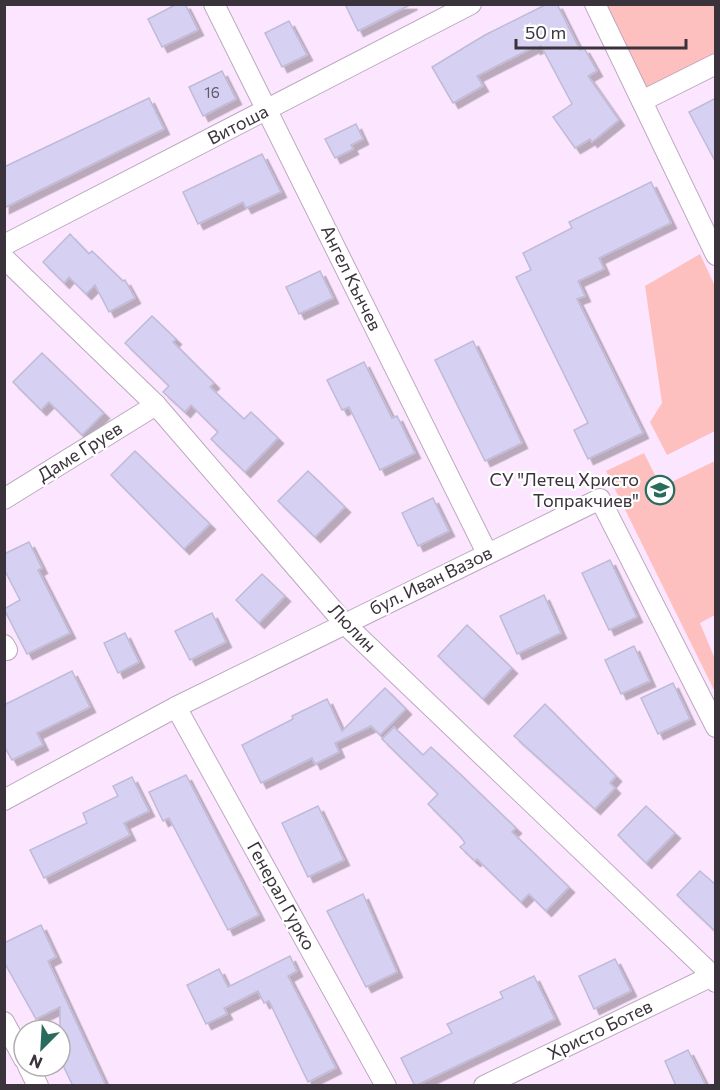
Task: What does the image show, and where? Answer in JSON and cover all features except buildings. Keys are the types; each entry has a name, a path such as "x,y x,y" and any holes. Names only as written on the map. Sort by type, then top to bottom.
{"street":[{"name":"Ангел Кънчев","path":"214,4 488,553"},
{"name":"Витоша","path":"4,245 471,4"},
{"path":"596,4 716,255"},
{"path":"642,101 716,64"},
{"name":"Люлин","path":"4,258 156,405 345,624 714,977"},
{"name":"Даме Груев","path":"4,500 156,405"},
{"name":"бул. Иван Вазов","path":"4,800 177,707 600,499 716,727"},
{"name":"Генерал Гурко","path":"177,707 386,1086"},
{"name":"Христо Ботев","path":"484,1086 714,977"},
{"path":"4,1022 12,1037"}],"shaded area":[{"path":"595,5 715,5 715,64 642,101"},
{"path":"700,254 715,286 715,431 667,455 650,422 662,403 645,286"},
{"path":"644,453 661,487 715,461 715,615 700,623 715,659 715,692 606,471"}],"place":[{"name":"СУ \"Летец Христо Топракчиев\"","path":"660,490"}]}
